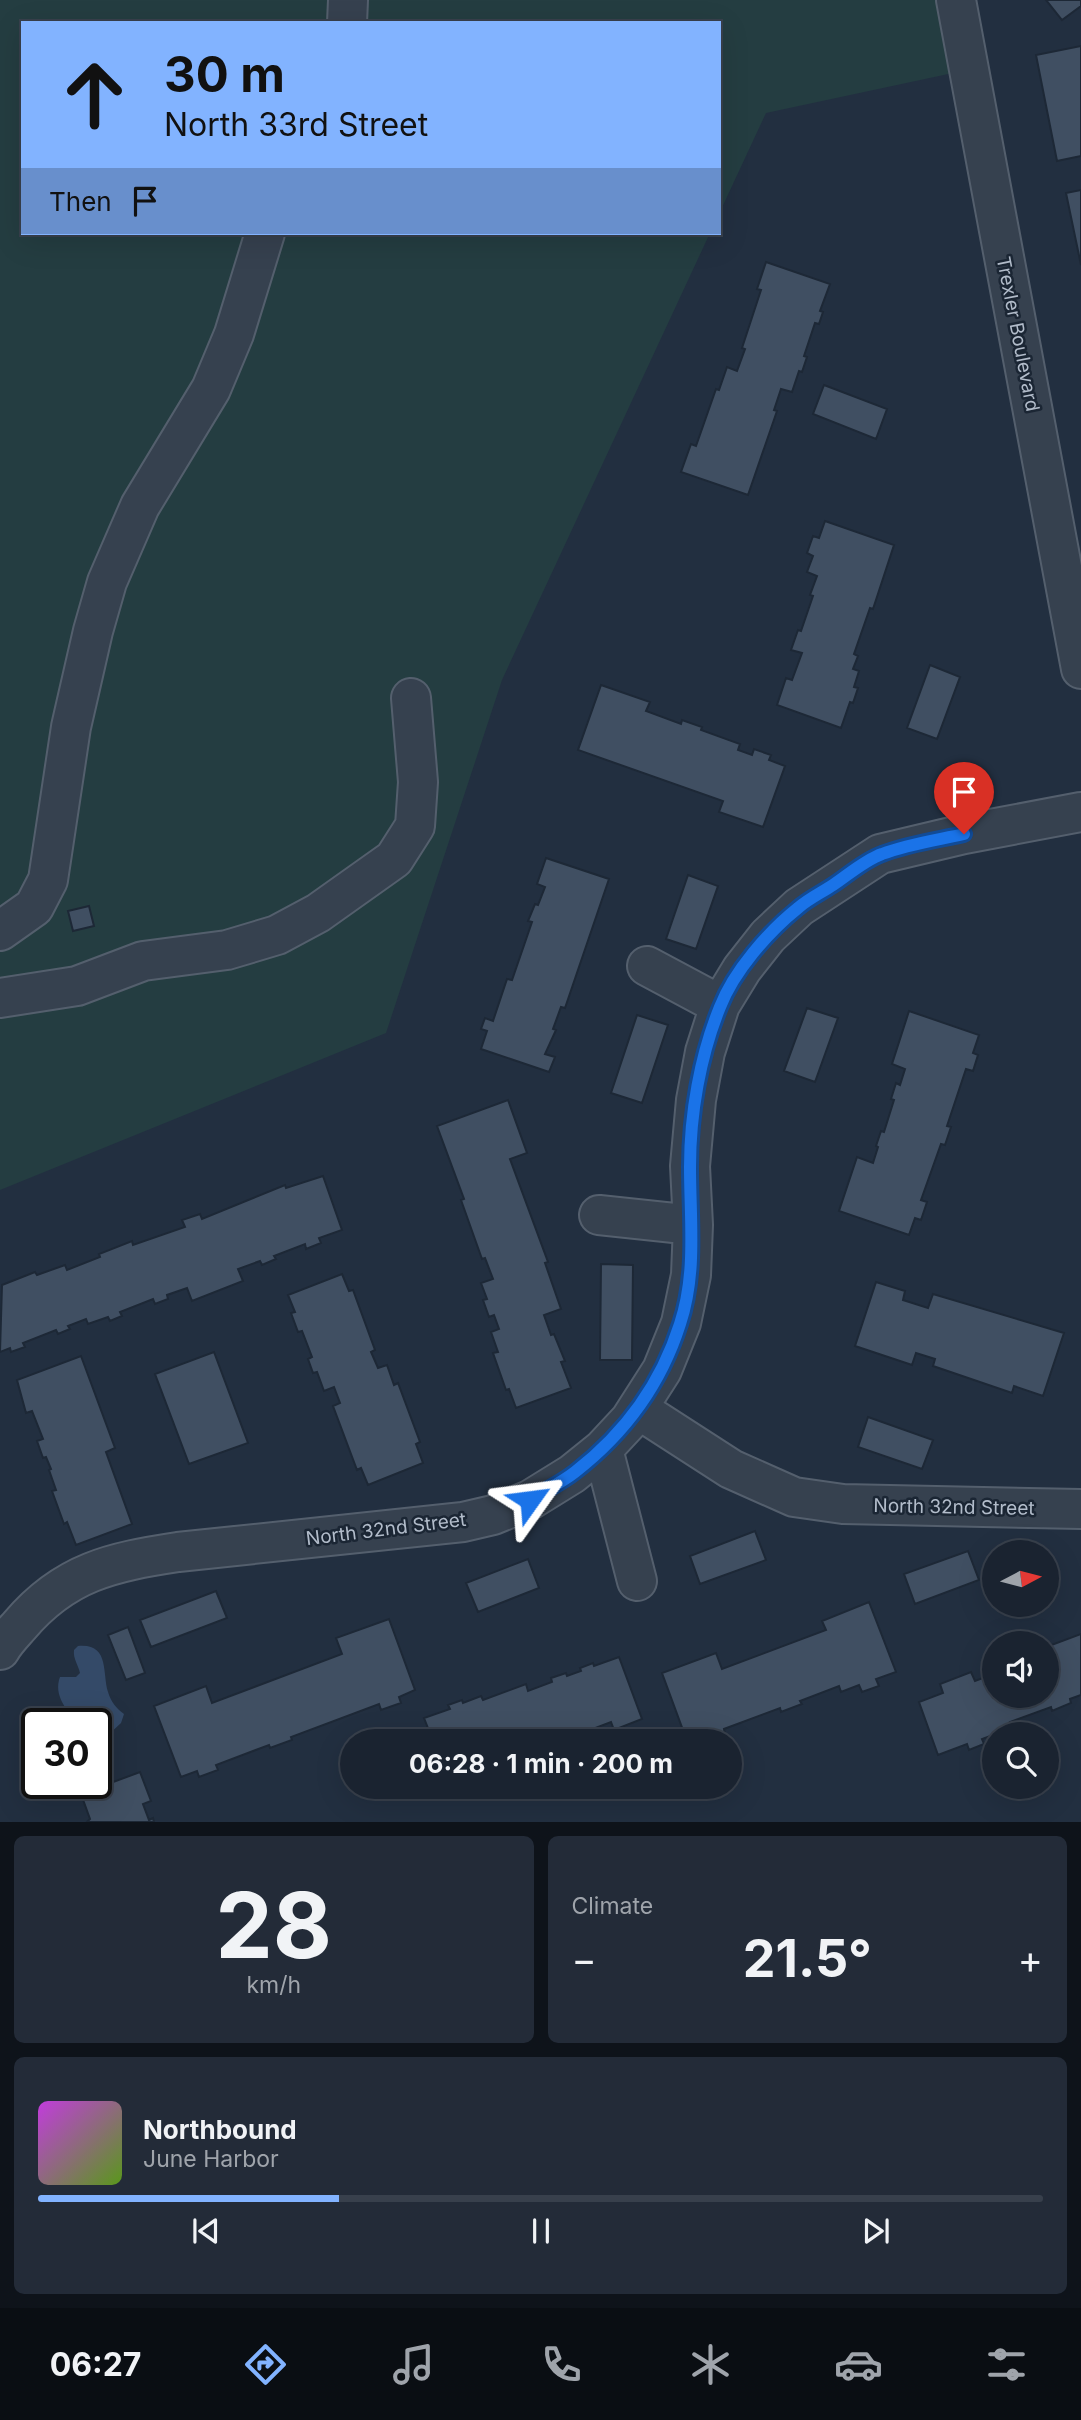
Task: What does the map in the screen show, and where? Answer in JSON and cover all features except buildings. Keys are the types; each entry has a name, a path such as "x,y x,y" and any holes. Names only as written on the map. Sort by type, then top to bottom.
{"street":[{"path":"347,21 348,0"},
{"name":"Trexler Boulevard","path":"956,0 1081,669"},
{"path":"0,932 34,907 48,880 71,727 107,582 140,506 211,389 234,334 264,235"},
{"path":"0,998 77,986 143,961 227,950 277,934 318,913 394,859 415,827 418,782 411,698"},
{"path":"638,1409 662,1370 681,1323 691,1275 693,1225 690,1166 696,1100 705,1052 720,1005 742,969 768,936 799,907 880,854 964,834 1081,812"},
{"path":"647,966 720,1005"},
{"path":"599,1214 693,1225"},
{"name":"North 32nd Street","path":"0,1650 28,1615 52,1592 86,1573 136,1558 463,1522 493,1515 530,1500 572,1474 603,1449 638,1409 731,1469 794,1497 843,1504 1081,1509"},
{"path":"603,1449 638,1581"}],"green space":[{"path":"0,0 939,0 953,73 766,113 721,210 721,21 21,21 21,235 709,235 502,680 386,1033 0,1190"}],"water":[{"path":"78,1646 88,1646 100,1654 109,1696 124,1714 121,1723 112,1731 112,1708 66,1708 60,1697 60,1677 76,1677 80,1673 74,1650"}],"route":[{"path":"530,1500 572,1474 603,1449 630,1420 662,1370 681,1323 691,1275 693,1225 690,1166 696,1100 705,1052 720,1005 742,969 768,936 799,907 880,854 964,834"}]}
